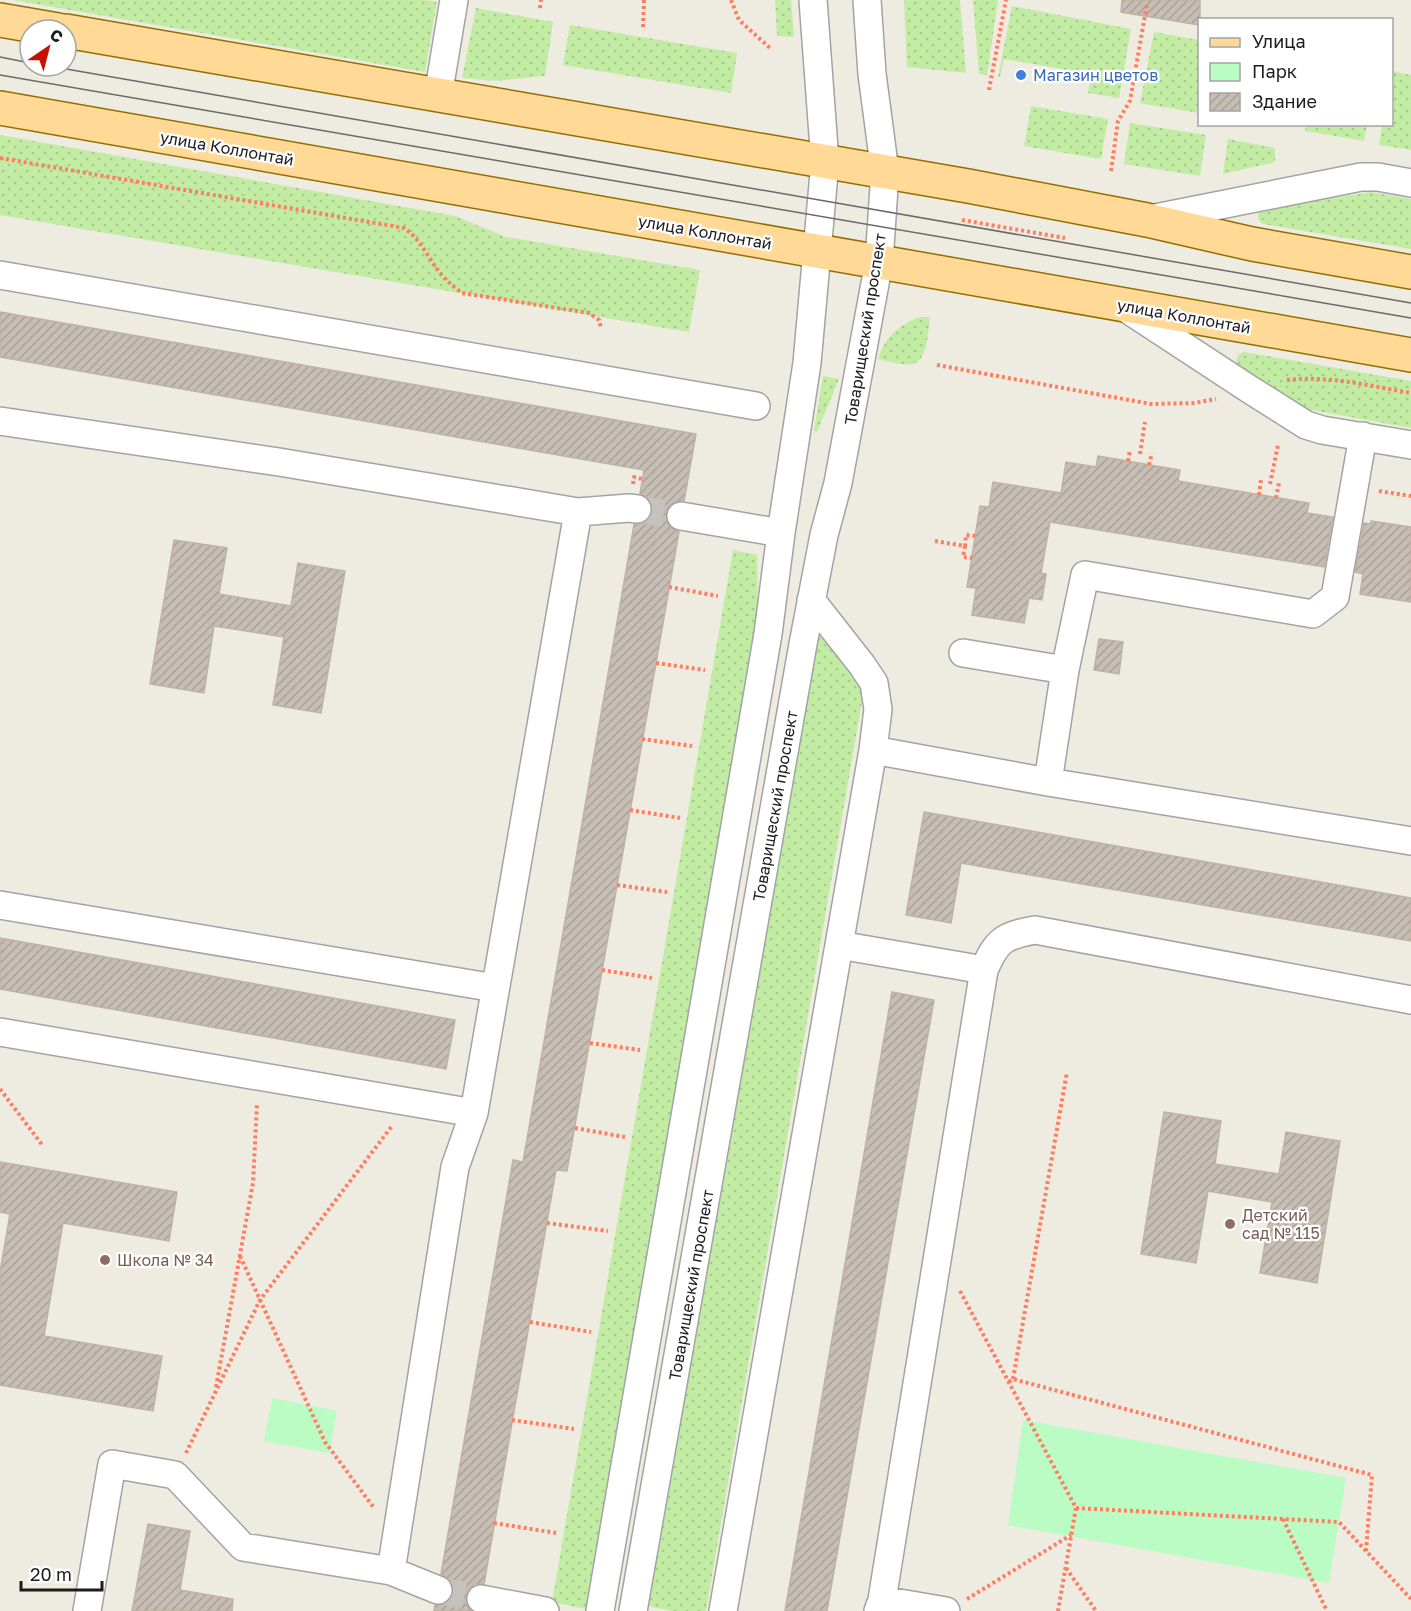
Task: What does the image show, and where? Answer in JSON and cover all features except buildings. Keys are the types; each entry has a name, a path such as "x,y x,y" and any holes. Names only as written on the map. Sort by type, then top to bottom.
{"main road":[{"path":"0,20 18,23"},
{"path":"78,33 885,172 1148,220 1252,244 1411,272"},
{"name":"улица Коллонтай","path":"0,108 1411,355"}],"street":[{"path":"438,96 454,0"},
{"name":"Товарищеский проспект","path":"600,1611 766,645 807,363 825,162 813,0"},
{"name":"Товарищеский проспект","path":"633,1611 811,600 824,535 838,483 879,262 885,172 872,74 867,0"},
{"path":"1148,220 1361,177 1378,177 1411,183"},
{"path":"0,275 756,406"},
{"path":"1121,305 1306,424 1322,430 1411,445"},
{"path":"0,421 291,464 578,512 637,509"},
{"path":"1048,782 1065,670 1085,575 1312,614 1335,597 1363,436"},
{"path":"390,1571 455,1167 474,1113 578,512"},
{"path":"681,516 781,533"},
{"path":"723,1611 873,750 878,709 874,683 811,600"},
{"path":"963,653 1065,670"},
{"path":"873,750 1048,782 1411,841"},
{"path":"0,905 495,988"},
{"path":"956,1605 880,1605 984,970 993,949 1012,934 1035,930 1411,1000"},
{"path":"839,945 984,970"},
{"path":"0,1032 474,1113"},
{"path":"87,1611 112,1464 175,1475 243,1547 390,1571 438,1590"},
{"path":"481,1599 545,1611"}],"path":[{"path":"540,8 541,0"},
{"path":"643,27 644,0"},
{"path":"731,0 739,20 771,49"},
{"path":"989,90 1006,0"},
{"path":"1111,171 1118,121 1130,101 1147,4"},
{"path":"0,158 405,228 414,234 439,272 462,293 589,313 599,320 601,328"},
{"path":"962,220 1066,238"},
{"path":"937,365 1151,404 1194,403 1212,400 1274,381 1305,378 1332,380 1411,393"},
{"path":"1140,454 1145,422"},
{"path":"1270,484 1278,445"},
{"path":"1128,461 1130,450"},
{"path":"1149,465 1152,453"},
{"path":"1259,495 1261,480"},
{"path":"1276,498 1279,483"},
{"path":"972,558 963,557 966,535 975,536"},
{"path":"935,541 965,546"},
{"path":"669,587 718,596"},
{"path":"656,663 705,670"},
{"path":"642,739 692,746"},
{"path":"630,810 680,818"},
{"path":"617,885 667,892"},
{"path":"602,970 652,978"},
{"path":"590,1043 640,1050"},
{"path":"1011,1380 1067,1072"},
{"path":"214,1394 253,1183 258,1076"},
{"path":"0,1089 43,1146"},
{"path":"175,1475 260,1300 410,1102"},
{"path":"574,1128 625,1137"},
{"path":"547,1223 608,1231"},
{"path":"240,1255 326,1442 372,1507 399,1520"},
{"path":"960,1291 1011,1380 1076,1508 1058,1611"},
{"path":"530,1322 591,1332"},
{"path":"1011,1380 1372,1475 1366,1551"},
{"path":"512,1420 574,1430"},
{"path":"1076,1508 1339,1522 1411,1599"},
{"path":"1283,1519 1327,1611"},
{"path":"494,1523 556,1533"},
{"path":"956,1605 1071,1534"},
{"path":"1066,1567 1096,1611"}],"green space":[{"path":"13,0 425,0 437,2 425,72"},
{"path":"775,0 791,0 794,37 777,36"},
{"path":"904,0 960,0 966,73 907,67"},
{"path":"973,0 998,0 987,75 979,74"},
{"path":"1012,6 1131,29 1119,98 1088,93 1091,74 1004,59 1000,77 998,77"},
{"path":"476,8 553,22 545,76 496,81 462,78"},
{"path":"570,25 737,53 731,93 563,65"},
{"path":"1154,32 1198,40 1198,113 1140,103"},
{"path":"1393,71 1411,75 1411,150 1379,145 1382,126 1393,126"},
{"path":"1031,106 1108,119 1101,159 1024,146"},
{"path":"1130,123 1206,135 1200,176 1124,164"},
{"path":"1306,126 1367,126 1364,141 1305,131"},
{"path":"0,135 455,216 506,237 700,270 689,332 0,215"},
{"path":"1228,139 1275,148 1275,162 1223,174"},
{"path":"1371,192 1411,199 1411,249 1263,224 1258,219 1259,212 1263,209"},
{"path":"919,317 930,317 926,345 921,358 912,364 878,359 884,344 893,333"},
{"path":"1244,352 1411,381 1411,428 1311,410 1238,365 1236,360 1239,354"},
{"path":"823,376 839,379 817,432 814,431"},
{"path":"733,550 757,555 758,617 586,1609 552,1602"},
{"path":"821,637 854,674 860,686 862,701 706,1611 672,1611 648,1606 813,642 816,638"},
{"path":"272,1398 337,1411 329,1453 264,1441"},
{"path":"1023,1420 1346,1478 1329,1583 1008,1525"}],"tunnel":[{"path":"637,509 681,516"},
{"path":"438,1590 481,1599"}],"tram line":[{"path":"0,57 18,61"},
{"path":"78,71 1411,303"},
{"path":"0,75 1411,318"}],"place":[{"name":"Магазин цветов","path":"1021,75"},
{"name":"Детский сад № 115","path":"1230,1224"},
{"name":"Школа № 34","path":"105,1260"}]}
